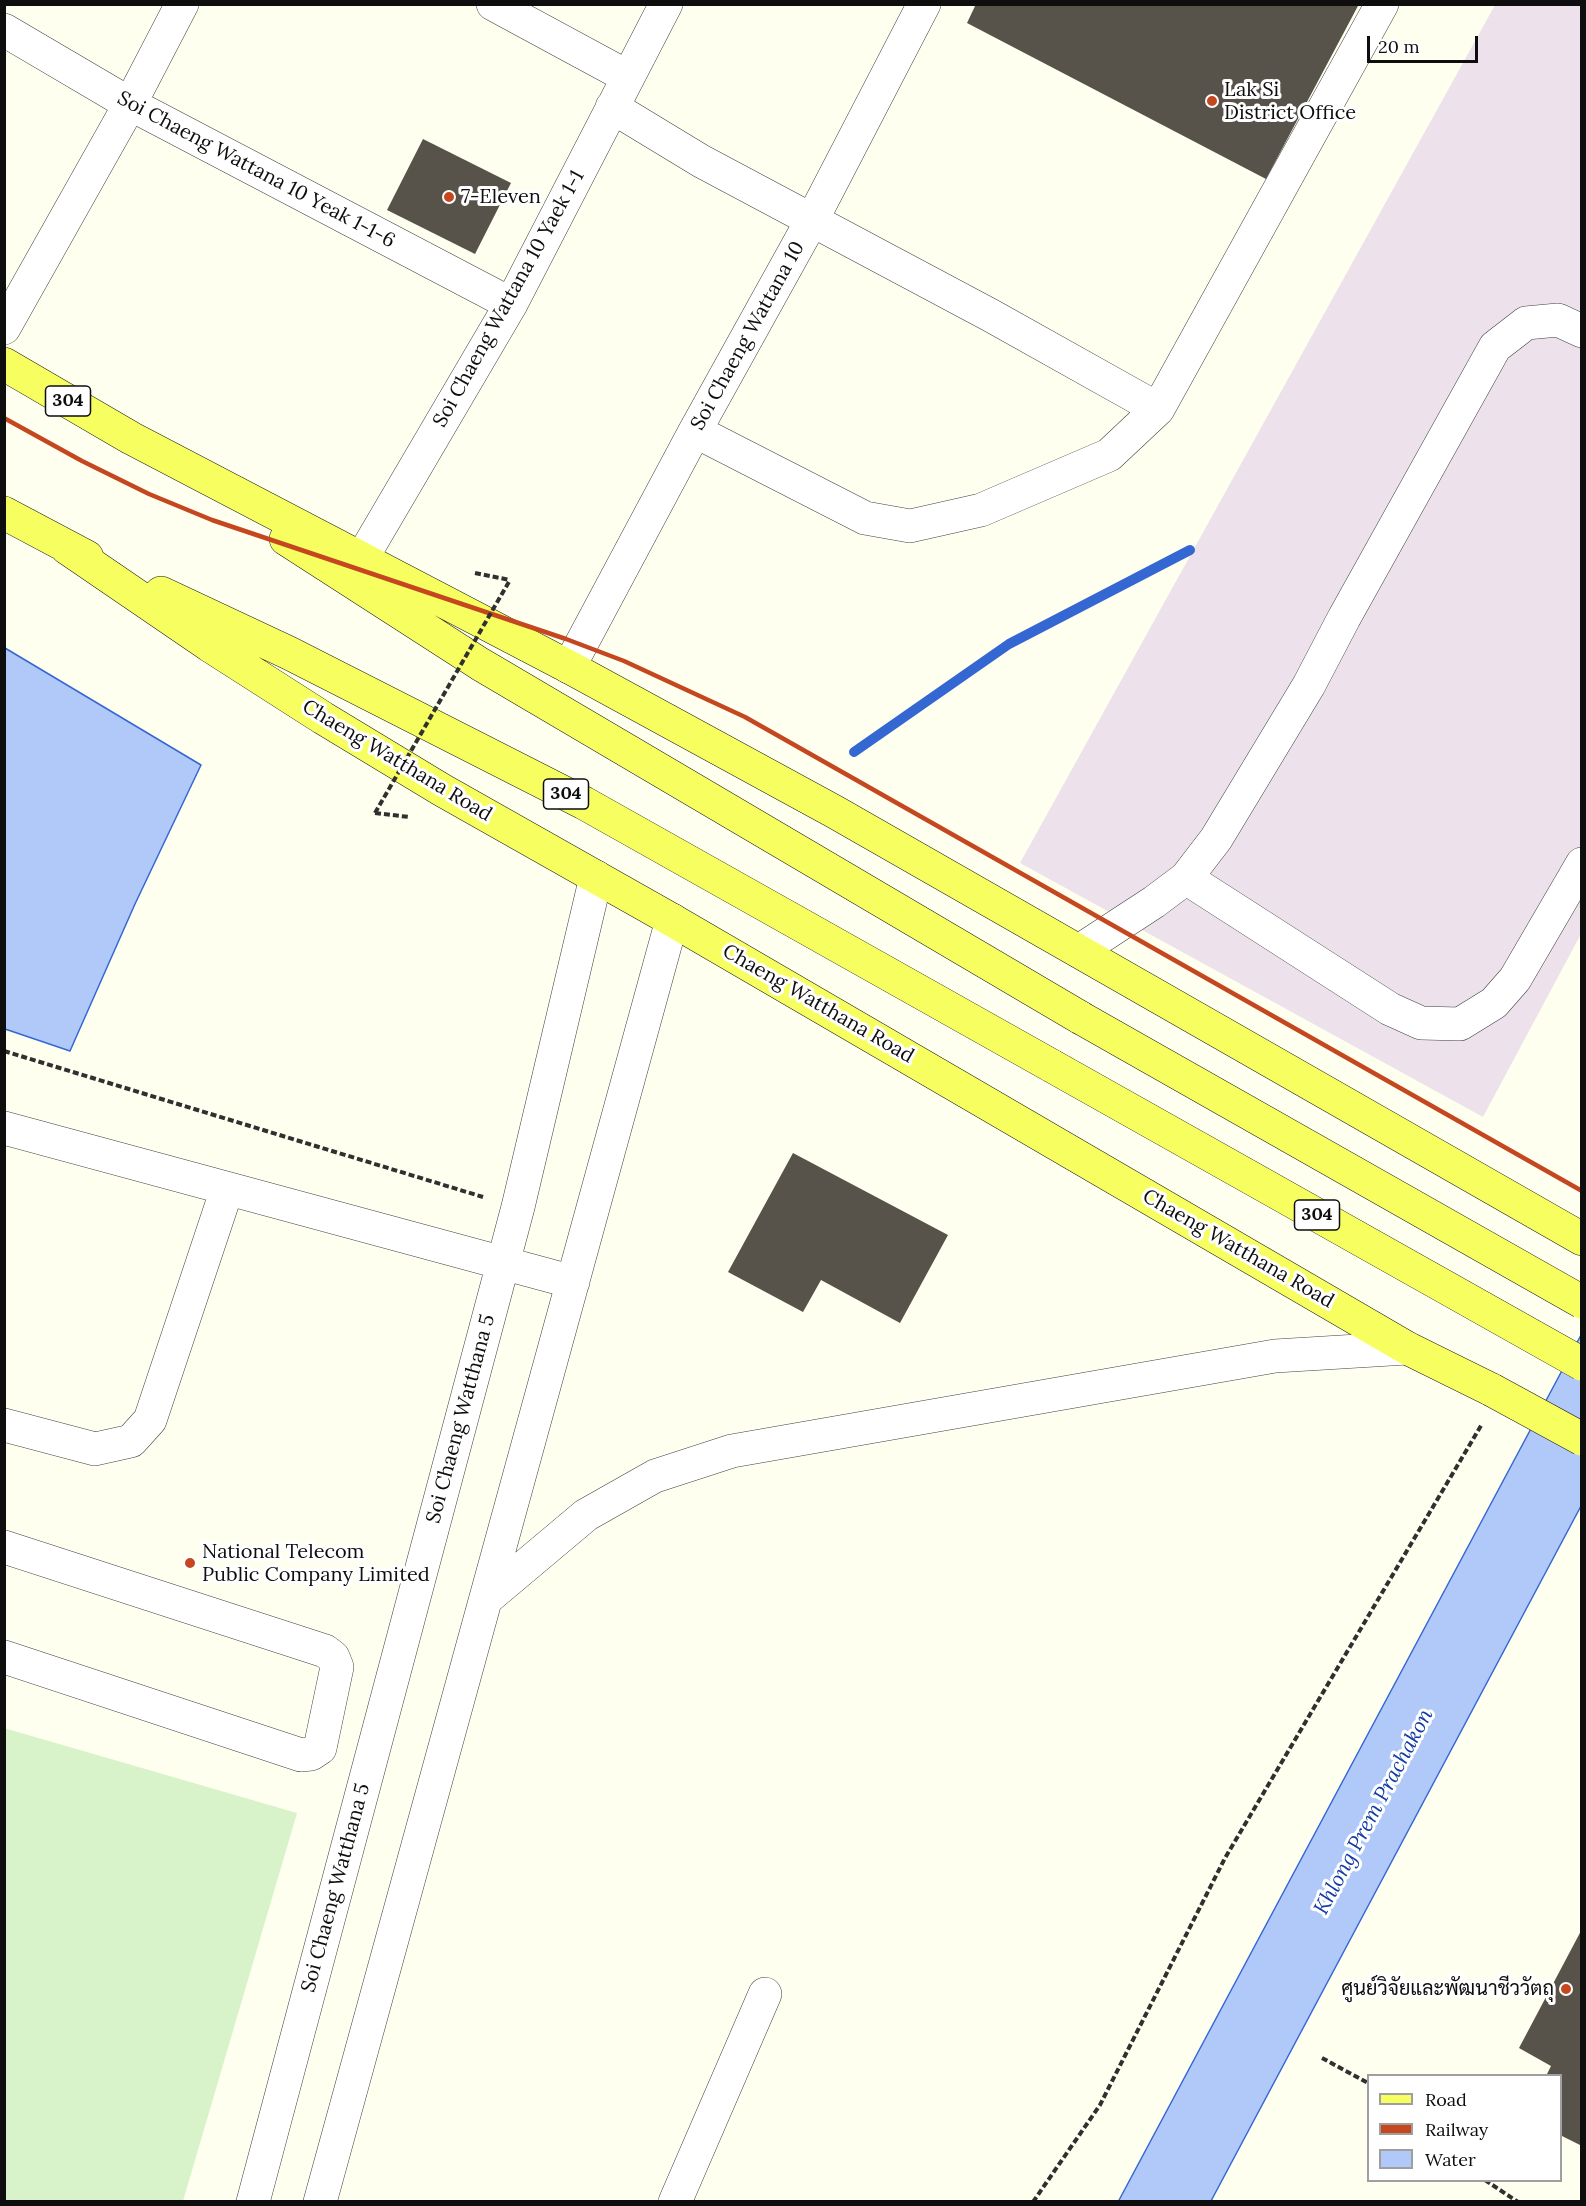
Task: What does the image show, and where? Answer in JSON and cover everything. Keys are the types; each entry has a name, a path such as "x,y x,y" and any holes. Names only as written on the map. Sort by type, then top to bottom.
{"main road":[{"name":"304","path":"4,364 131,438 480,664 1081,1018 1581,1302"},
{"path":"131,438 569,667 845,817 1581,1239"},
{"name":"Chaeng Watthana Road","path":"4,513 67,548 289,653 584,803 1581,1364"},
{"name":"Chaeng Watthana Road","path":"67,548 209,645 442,790 672,920 1407,1348 1492,1390 1581,1439"}],"street":[{"path":"4,327 130,104 182,4"},
{"path":"493,4 628,77"},
{"name":"Soi Chaeng Wattana 10 Yaek 1-1","path":"362,558 511,304 666,4"},
{"name":"Soi Chaeng Wattana 10","path":"569,667 695,431 812,220 924,4"},
{"path":"695,431 866,518 910,526 981,510 1109,455 1158,409 1382,4"},
{"name":"Soi Chaeng Wattana 10 Yeak 1-1-6","path":"4,30 130,104 511,304"},
{"path":"612,107 701,161 990,315 1158,409"},
{"path":"1079,951 1154,902 1185,878 1216,839 1309,685 1495,347 1526,323 1558,320 1581,331"},
{"path":"1185,878 1390,1008 1421,1023 1460,1024 1494,1003 1515,979 1581,864"},
{"name":"Soi Chaeng Watthana 5","path":"253,2202 518,1207 596,877"},
{"path":"320,2202 672,920"},
{"path":"4,1128 573,1281"},
{"path":"4,1425 95,1449 131,1441 150,1420 227,1189"},
{"path":"486,1599 586,1515 654,1476 732,1451 1275,1356 1407,1348"},
{"path":"4,1547 325,1651 333,1657 338,1667 320,1748 311,1755 301,1755 4,1657"},
{"path":"675,2202 765,1994"}],"path":[{"path":"409,817 375,813 510,580 475,573"},
{"path":"4,1051 518,1207"},
{"path":"1033,2202 1100,2105 1225,1858 1483,1423"},
{"path":"1322,2058 1367,2082"},
{"path":"1487,2182 1518,2202"}],"shaded area":[{"path":"1495,5 1581,5 1581,934 1483,1117 1020,863"}],"green space":[{"path":"4,1728 297,1813 183,2201 5,2201"}],"water":[{"path":"5,648 201,765 135,904 70,1051 5,1029"},
{"name":"Khlong Prem Prachakon","path":"1581,1335 1581,1506 1211,2201 1118,2202"}],"building":[{"name":"Lak Si District Office","path":"976,4 1359,4 1266,179 967,23"},
{"name":"7-Eleven","path":"423,139 511,183 475,254 387,210"},
{"path":"793,1153 948,1235 900,1323 821,1280 803,1312 728,1272"},
{"name":"ศูนย์วิจัยและพัฒนาชีววัตถุ","path":"1582,1929 1582,2146 1562,2136 1562,2074 1547,2074 1551,2066 1519,2048"}],"waterway":[{"path":"854,752 1009,644 1190,550"}],"railway":[{"path":"4,418 82,461 149,494 212,520 566,639 624,661 745,717 1582,1191"}],"place":[{"name":"Lak Si District Office","path":"1212,101"},
{"name":"7-Eleven","path":"449,197"},
{"name":"National Telecom Public Company Limited","path":"190,1563"},
{"name":"ศูนย์วิจัยและพัฒนาชีววัตถุ","path":"1566,1989"}]}
